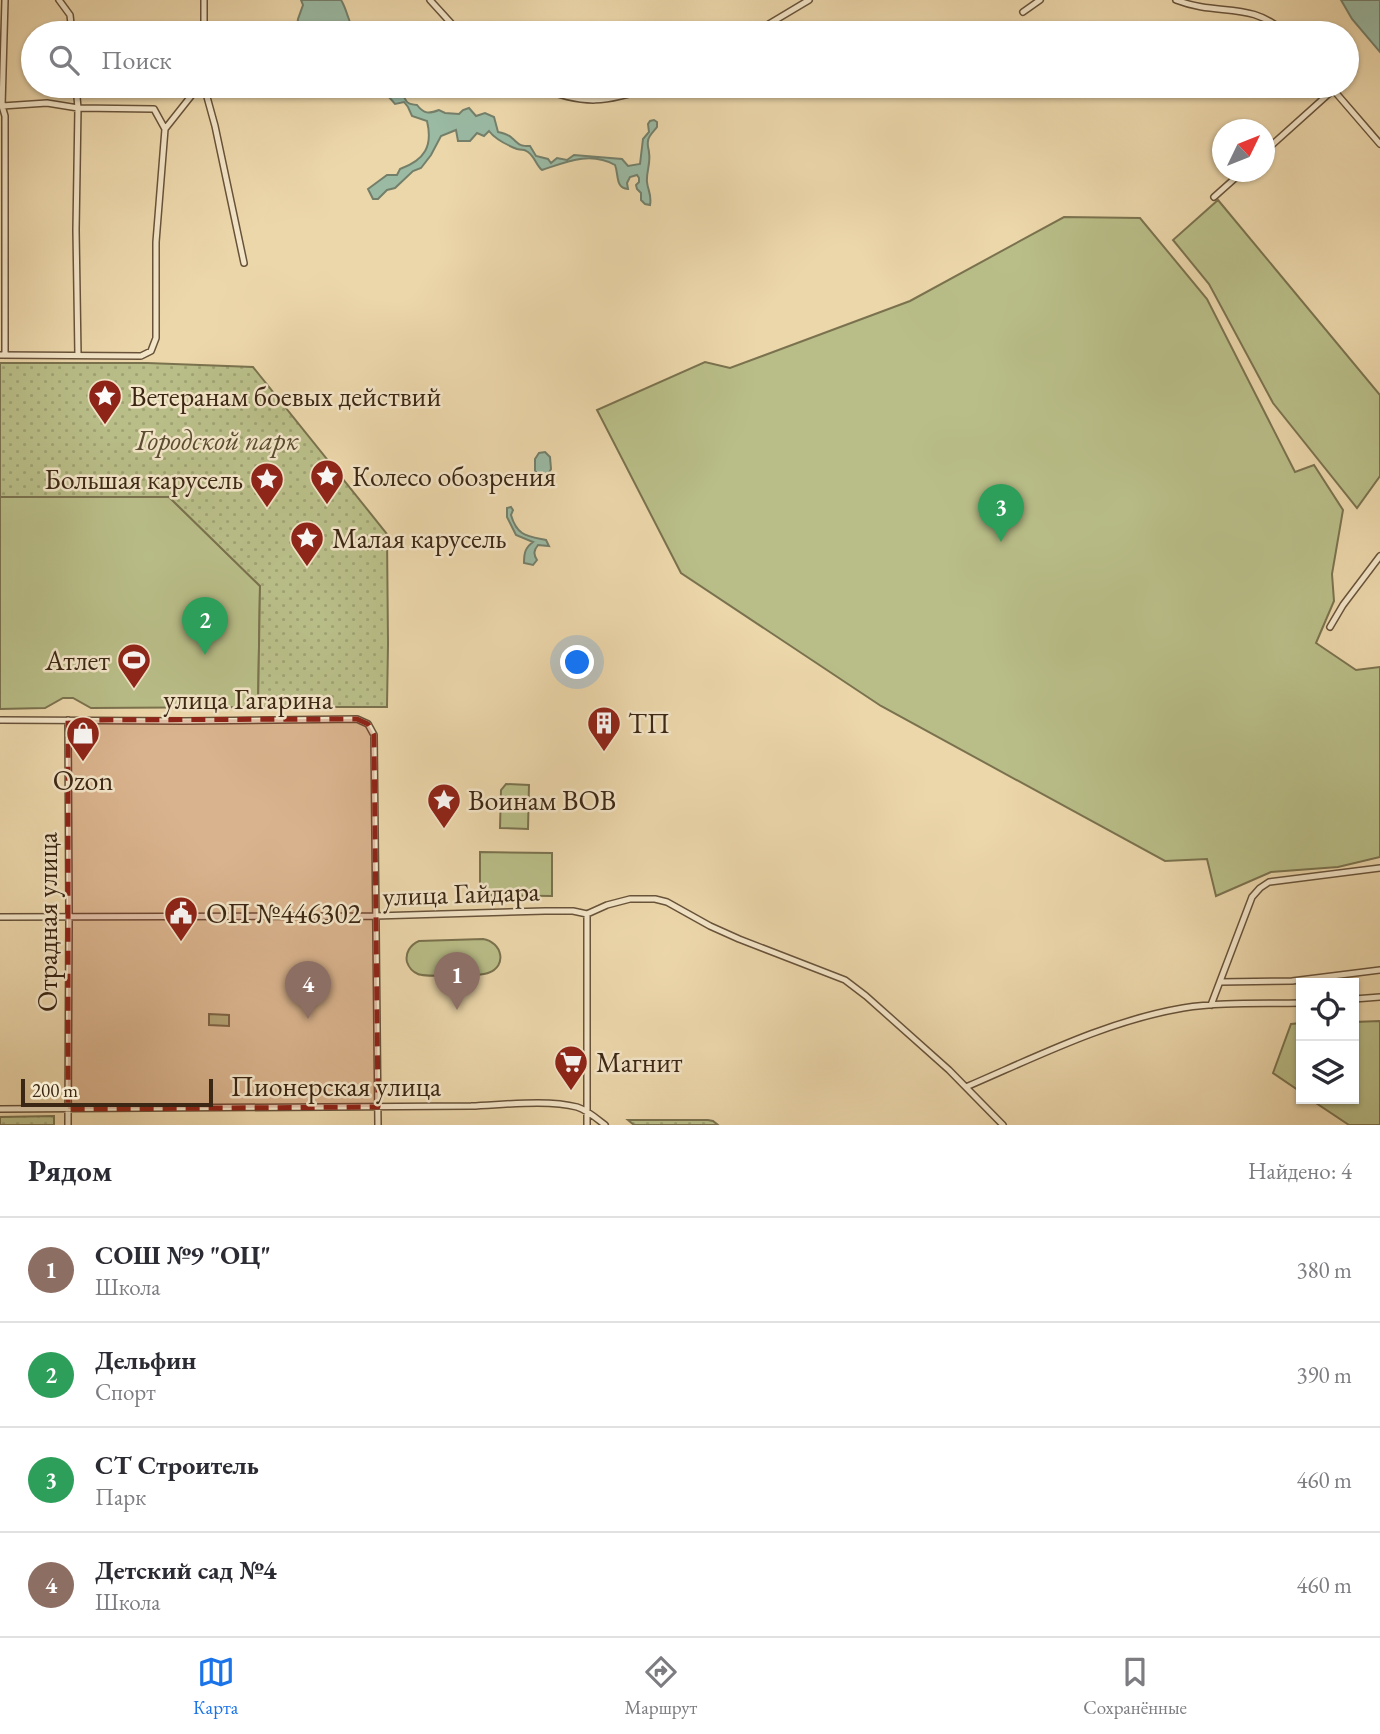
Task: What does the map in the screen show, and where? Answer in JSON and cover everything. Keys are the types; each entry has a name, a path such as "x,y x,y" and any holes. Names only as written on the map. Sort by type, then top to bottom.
{"street":[{"path":"2,106 47,103 78,108 154,108 165,129 156,242 156,338 151,351 141,356 3,355 5,116 2,106 5,0"},
{"path":"59,0 70,15 71,21"},
{"path":"204,0 204,21"},
{"path":"430,0 449,21"},
{"path":"774,21 809,0"},
{"path":"1023,12 1040,0"},
{"path":"1176,0 1191,5 1255,9 1274,21"},
{"path":"77,98 78,355"},
{"path":"165,129 191,98"},
{"path":"205,98 215,126 244,263"},
{"path":"572,98 592,101 615,98"},
{"path":"1275,142 1321,98"},
{"path":"1340,98 1380,144"},
{"path":"1214,197 1231,182"},
{"path":"1330,627 1380,556"},
{"name":"улица Гагарина","path":"0,720 357,719 368,723 374,735 375,916"},
{"name":"Отрадная улица","path":"68,720 68,1125"},
{"path":"1211,1005 1252,897 1260,888 1269,883 1380,868"},
{"path":"587,1125 587,914 630,899 655,899 667,902 739,939 845,980 967,1087 1003,1125"},
{"name":"улица Гайдара","path":"0,917 375,916 545,911 587,914"},
{"path":"375,916 378,1125"},
{"path":"1220,982 1292,981 1380,971"},
{"path":"1359,999 1380,997"},
{"path":"967,1087 1104,1029 1165,1012 1211,1005 1296,1003"},
{"name":"Пионерская улица","path":"0,1109 547,1104 578,1107 587,1111"},
{"path":"587,1111 605,1125"}],"highlighted area":[{"path":"357,719 368,724 374,735 378,1107 68,1109 68,720"}],"green space":[{"path":"1218,200 1380,395 1380,476 1357,508 1273,403 1209,284 1173,240"},
{"path":"1064,217 1140,218 1207,299 1295,472 1314,465 1343,510 1332,574 1334,601 1316,643 1356,670 1380,667 1380,857 1338,867 1271,872 1216,896 1207,859 1165,861 881,706 681,573 597,410 705,362 730,368 910,301"},
{"name":"Городской парк","path":"0,363 147,363 253,367 387,534 387,707 258,707 260,586 169,497 0,497"},
{"path":"0,497 169,497 260,586 258,707 91,708 73,698 63,698 45,708 0,709"},
{"path":"506,784 529,785 528,829 500,828 501,790"},
{"path":"480,852 552,853 552,896 480,895"},
{"path":"483,939 495,945 500,954 498,965 488,973 422,975 413,971 407,962 409,950 419,941"},
{"path":"209,1014 229,1015 229,1026 209,1025"},
{"path":"1380,1021 1380,1125 1349,1125 1318,1104 1359,1104 1359,1022"},
{"path":"1291,1024 1296,1024 1296,1089 1273,1073"},
{"path":"54,1116 54,1125 0,1125 0,1117"},
{"path":"628,1120 708,1120 718,1125 634,1125"}],"shaded area":[{"path":"301,0 341,0 349,21 298,21 303,5"},
{"path":"1341,0 1380,0 1380,52 1359,27 1359,21 1352,19"},
{"path":"390,98 404,98 427,112 439,110 459,114 469,108 476,116 485,113 494,117 498,132 509,136 520,145 530,146 536,156 548,159 551,163 557,158 567,160 574,155 622,159 628,166 640,164 643,139 649,132 648,124 654,120 657,127 648,143 647,182 650,205 641,200 641,193 636,185 639,182 637,175 630,177 628,189 624,188 619,184 615,165 606,161 578,159 542,170 528,152 505,144 489,131 484,136 477,133 470,141 458,141 456,130 441,136 421,168 413,171 378,199 373,199 368,189 387,175 397,175 400,169 416,161 428,145 427,121 412,116 404,102 395,104"},
{"path":"545,452 550,457 551,469 547,476 540,476 535,471 535,459 539,453"},
{"path":"511,507 516,527 528,536 546,540 549,546 538,545 534,552 537,560 533,565 524,563 524,556 533,542 516,535 507,517 507,508"}],"place":[{"name":"Ветеранам боевых действий","path":"105,426"},
{"name":"Колесо обозрения","path":"327,506"},
{"name":"Большая карусель","path":"267,509"},
{"name":"СТ Строитель","path":"1001,542"},
{"name":"Малая карусель","path":"307,568"},
{"name":"Дельфин","path":"205,655"},
{"name":"Атлет","path":"134,690"},
{"name":"ТП","path":"604,753"},
{"name":"Ozon","path":"83,763"},
{"name":"Воинам ВОВ","path":"444,830"},
{"name":"ОП №446302","path":"181,943"},
{"name":"СОШ №9 \"ОЦ\"","path":"457,1010"},
{"name":"Детский сад №4","path":"308,1019"},
{"name":"Магнит","path":"571,1092"}]}
